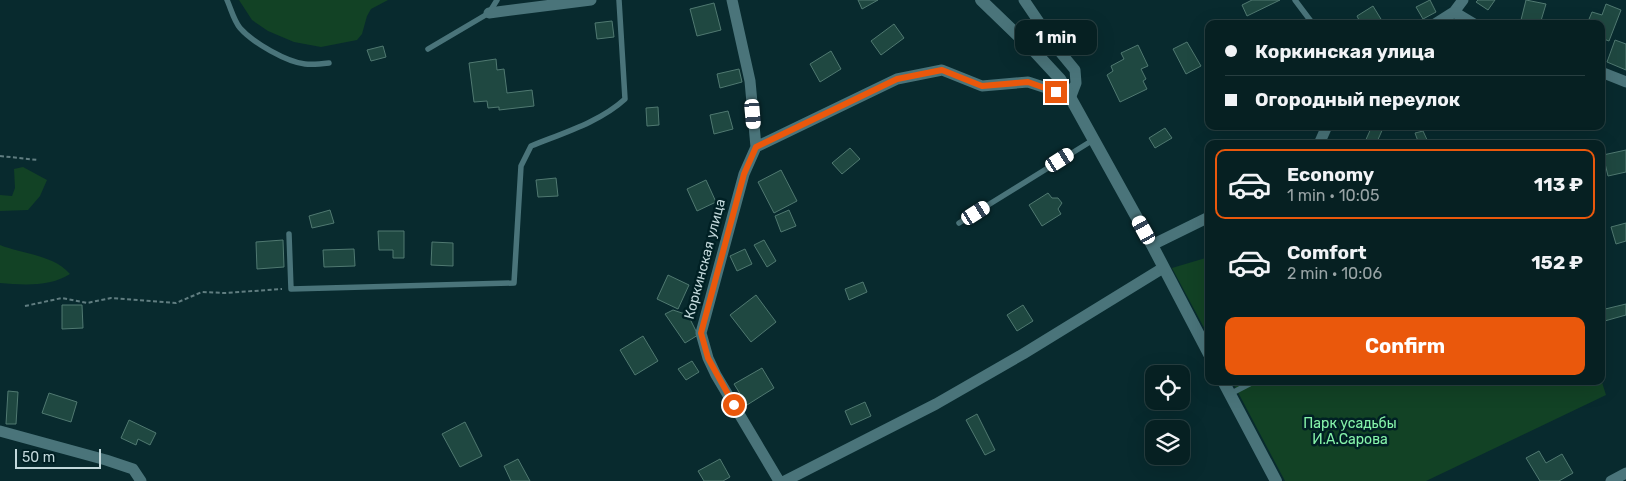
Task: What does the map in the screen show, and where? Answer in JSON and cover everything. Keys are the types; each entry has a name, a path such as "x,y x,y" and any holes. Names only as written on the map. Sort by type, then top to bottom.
{"street":[{"path":"489,13 591,0"},
{"path":"732,0 750,81 756,147 897,79 942,70 982,86 1028,82 1071,96"},
{"path":"981,0 1035,52 1060,79 1071,96 1205,347"},
{"path":"1024,0 1056,47 1075,70 1076,83 1071,96"},
{"path":"1441,20 1454,12 1464,0"},
{"path":"1454,12 1467,20"},
{"path":"1605,74 1626,82"},
{"name":"Коркинская улица","path":"756,147 744,174 701,333 708,358 716,375 779,481"},
{"path":"1152,245 1205,219"},
{"path":"785,481 936,404 1023,354 1163,268"},
{"path":"1225,385 1276,481"},
{"path":"0,431 133,469 141,481"},
{"path":"1611,481 1626,472"}],"lane":[{"path":"227,0 240,28 258,43 281,56 305,64 329,64"},
{"path":"428,50 489,13 497,0"},
{"path":"289,234 291,289 514,283 521,166 531,146 615,109 625,99 619,0"},
{"path":"1295,0 1310,20"},
{"path":"959,223 1094,139"},
{"path":"1230,394 1247,385"}],"path":[{"path":"0,156 38,160"},
{"path":"25,306 62,298 87,303 119,298 176,303 202,292 226,294 291,289"}],"green space":[{"path":"239,0 388,0 371,9 362,34 357,40 321,47 294,42 268,31 252,20"},
{"path":"23,167 47,180 40,196 28,210 0,211 0,195 12,196 15,188 14,169"},
{"path":"0,245 47,259 70,274 45,283 0,283"},
{"path":"1205,258 1205,330 1172,268"},
{"name":"Парк усадьбы И.А.Сарова","path":"1234,385 1603,385 1606,395 1426,481 1285,481"}],"building":[{"path":"858,0 878,0 862,9"},
{"path":"1252,0 1280,0 1247,16 1242,5"},
{"path":"1430,0 1436,12 1423,19 1416,7"},
{"path":"1478,0 1495,0 1488,10 1476,2"},
{"path":"1526,0 1546,4 1541,20 1521,20"},
{"path":"714,3 721,30 697,36 690,9"},
{"path":"1606,4 1621,10 1609,41 1605,40 1605,20 1589,20 1592,12 1602,15"},
{"path":"1373,6 1382,20 1359,20 1357,16"},
{"path":"612,21 614,37 597,39 595,23"},
{"path":"894,24 904,38 881,55 871,41"},
{"path":"1615,40 1626,44 1626,70 1607,62"},
{"path":"1187,42 1201,66 1186,74 1173,49"},
{"path":"1138,45 1148,66 1141,69 1146,79 1143,81 1147,89 1120,102 1107,75 1113,71 1111,66 1124,59 1121,53"},
{"path":"383,46 386,57 371,61 367,50"},
{"path":"831,51 841,69 820,82 810,64"},
{"path":"496,59 497,70 504,69 507,93 532,90 534,106 499,110 499,107 488,108 487,101 474,102 469,63"},
{"path":"739,69 742,82 720,88 717,74"},
{"path":"658,107 659,125 647,126 646,108"},
{"path":"728,111 733,129 714,134 710,115"},
{"path":"1165,128 1172,138 1155,148 1149,138"},
{"path":"1370,130 1382,130 1378,140 1366,140"},
{"path":"1423,131 1427,140 1418,140 1415,133"},
{"path":"850,148 860,159 842,174 832,163"},
{"path":"1626,150 1626,172 1608,176 1605,155"},
{"path":"781,170 797,201 774,213 758,182"},
{"path":"556,178 558,196 538,197 536,180"},
{"path":"706,180 716,202 697,211 687,189"},
{"path":"1048,193 1052,198 1058,198 1062,203 1058,209 1061,214 1042,226 1029,205"},
{"path":"330,210 334,223 312,228 309,216"},
{"path":"789,210 796,226 781,232 775,216"},
{"path":"1626,223 1626,241 1616,244 1611,227"},
{"path":"378,231 404,231 404,258 393,258 393,250 379,250"},
{"path":"283,240 284,267 257,269 256,242"},
{"path":"764,240 776,261 767,267 754,245"},
{"path":"432,242 453,243 453,266 431,265"},
{"path":"354,249 355,266 324,267 323,250"},
{"path":"745,249 752,264 737,271 730,256"},
{"path":"668,275 689,285 678,309 657,299"},
{"path":"863,282 867,292 849,300 845,289"},
{"path":"756,295 776,322 751,342 730,315"},
{"path":"1626,304 1626,315 1605,321 1605,309"},
{"path":"62,305 82,305 83,328 62,329"},
{"path":"1023,305 1033,321 1017,331 1007,315"},
{"path":"673,310 688,315 698,335 685,343 665,314"},
{"path":"643,336 658,361 635,375 620,350"},
{"path":"692,361 699,372 686,380 678,369"},
{"path":"762,368 774,388 747,405 734,384"},
{"path":"8,391 18,392 16,424 6,424"},
{"path":"49,393 77,402 71,422 42,413"},
{"path":"865,402 871,416 851,425 845,411"},
{"path":"977,414 995,450 985,455 966,420"},
{"path":"129,420 156,433 150,445 138,439 136,445 121,438"},
{"path":"465,422 482,456 460,467 442,434"},
{"path":"1539,451 1546,463 1562,454 1573,473 1559,481 1540,481 1526,458"},
{"path":"518,459 530,481 511,481 504,466"},
{"path":"720,459 730,477 723,481 704,481 698,471"}],"route":[{"path":"734,405 708,358 701,333 744,174 756,147 897,79 942,70 982,86 1028,82 1056,92"}]}
